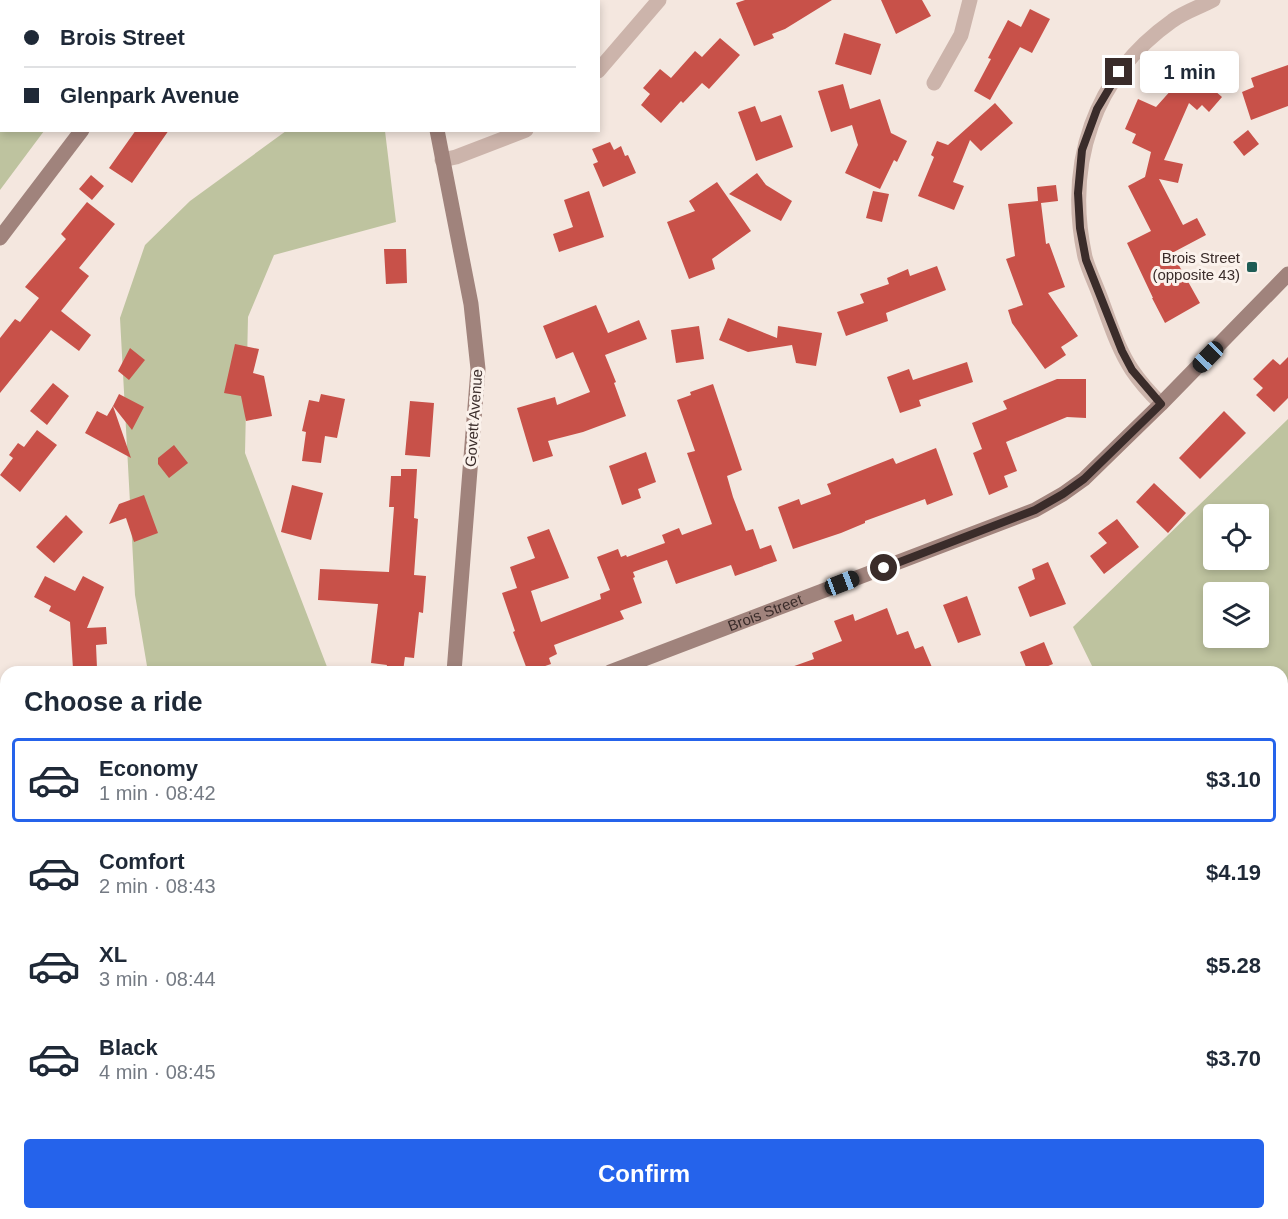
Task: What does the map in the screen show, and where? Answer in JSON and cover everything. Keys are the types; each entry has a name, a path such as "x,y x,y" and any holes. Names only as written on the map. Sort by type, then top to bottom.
{"main road":[{"path":"0,238 80,132"},
{"name":"Govett Avenue","path":"437,132 471,304 478,369 454,666"},
{"name":"Brois Street","path":"626,666 1035,510 1063,494 1084,479 1161,404 1288,274"}],"street":[{"path":"600,69 659,0"},
{"path":"934,83 961,35 970,0"},
{"path":"1161,404 1132,370 1122,351 1086,260 1080,228 1078,193 1082,150 1097,109 1126,65 1146,42 1174,19 1213,0"},
{"path":"442,160 456,157 521,132"}],"green space":[{"path":"0,132 43,132 0,190"},
{"path":"285,132 385,132 396,222 274,255 248,317 245,453 327,666 147,666 135,595 120,318 145,245 190,201"},
{"path":"1288,419 1288,666 1092,666 1073,627"}],"building":[{"path":"745,0 832,0 785,29 772,34 774,38 754,46 736,3"},
{"path":"881,0 922,0 931,16 896,34"},
{"path":"1030,9 1050,19 1032,53 1020,47 990,100 974,91 991,59 988,58 1008,20 1021,27"},
{"path":"844,33 881,44 871,75 835,64"},
{"path":"720,38 740,55 709,89 702,83 661,123 641,105 650,94 643,88 660,69 671,78 695,51 702,57"},
{"path":"1288,65 1288,106 1251,120 1242,92 1254,87 1251,78"},
{"path":"1190,69 1222,97 1209,112 1202,105 1197,110 1189,103 1164,160 1183,164 1178,183 1159,179 1183,225 1197,218 1206,235 1172,253 1200,303 1165,323 1127,243 1151,231 1128,186 1145,177 1151,152 1132,143 1136,134 1125,129 1138,99 1156,107"},
{"path":"843,84 850,109 880,99 891,133 907,141 897,162 894,160 880,189 845,173 858,145 852,125 831,132 818,91"},
{"path":"995,103 1013,123 981,151 970,140 953,182 964,186 954,210 918,196 934,157 931,155 937,141 948,145"},
{"path":"755,106 761,122 781,115 793,147 756,161 738,112"},
{"path":"1248,130 1259,144 1244,156 1233,142"},
{"path":"135,132 168,132 132,183 109,168"},
{"path":"610,142 614,150 621,146 636,173 603,187 593,164 598,162 592,149"},
{"path":"757,173 766,185 792,201 781,221 729,194"},
{"path":"91,175 104,186 92,200 79,189"},
{"path":"717,182 751,231 712,259 715,269 689,279 667,222 695,211 689,201"},
{"path":"1056,185 1058,201 1041,203 1046,244 1049,243 1065,287 1048,293 1078,336 1061,347 1066,355 1045,369 1012,323 1008,310 1023,305 1006,259 1015,256 1008,204 1038,201 1037,187"},
{"path":"589,191 604,237 559,252 553,234 573,227 564,200"},
{"path":"873,191 889,194 882,222 866,218"},
{"path":"87,202 115,224 79,268 89,276 61,311 91,335 79,351 51,330 0,393 0,338 15,319 20,322 39,298 25,287 66,239 61,234"},
{"path":"384,249 406,249 407,283 386,284"},
{"path":"937,266 946,290 886,313 888,321 846,336 837,312 864,303 860,294 889,284 887,278 908,269 910,276"},
{"path":"596,305 608,333 639,320 647,339 605,355 626,416 583,432 548,441 553,456 533,462 517,408 555,397 557,405 590,392 573,352 556,359 543,326"},
{"path":"728,318 777,338 778,326 822,333 816,366 796,363 792,345 748,352 719,340"},
{"path":"699,326 704,359 676,363 671,330"},
{"path":"235,344 259,349 253,373 264,376 272,416 246,421 241,396 224,393"},
{"path":"130,348 145,360 129,380 118,371"},
{"path":"1288,357 1288,398 1274,412 1256,395 1263,388 1253,379 1273,359 1280,365"},
{"path":"967,362 973,382 919,400 921,406 900,413 887,377 909,369 913,380"},
{"path":"1057,379 1086,379 1086,418 1067,417 1006,442 1017,471 1004,476 1008,487 989,495 973,453 982,449 972,423 1007,409 1003,401"},
{"path":"53,383 69,396 47,425 30,411"},
{"path":"713,384 742,470 727,476 733,497 746,531 753,529 760,549 771,545 777,561 735,576 731,565 676,584 667,560 633,572 642,603 620,611 624,619 554,645 557,654 549,658 551,664 526,666 502,593 517,588 510,567 535,558 527,537 549,529 569,578 531,591 541,622 601,599 600,594 610,590 597,557 618,549 621,557 626,555 627,557 665,543 662,535 679,528 682,535 712,524 687,453 695,451 677,400 691,395 690,392"},
{"path":"119,394 144,407 132,430 113,406"},
{"path":"321,394 345,399 337,438 325,436 321,463 302,461 306,432 302,431 309,400 319,402"},
{"path":"410,401 434,403 430,457 405,455"},
{"path":"113,406 131,458 85,433 97,411 107,416"},
{"path":"1224,411 1246,433 1200,479 1179,458"},
{"path":"37,430 57,445 20,492 0,475 13,458 9,455 18,443 24,447"},
{"path":"174,445 188,463 169,478 158,464 158,458"},
{"path":"936,448 953,495 927,505 925,499 865,521 841,533 793,549 778,507 799,499 801,505 831,494 827,484 893,458 896,464"},
{"path":"646,452 656,482 638,489 641,498 622,505 609,466"},
{"path":"401,469 417,469 414,518 418,519 414,575 426,576 423,613 419,612 414,658 405,657 404,666 387,666 371,663 378,604 318,600 320,569 389,572 394,507 389,507 391,476 401,476"},
{"path":"1154,483 1186,513 1168,533 1136,502"},
{"path":"292,485 323,493 311,540 281,532"},
{"path":"144,495 158,533 134,542 126,518 109,524 119,504"},
{"path":"66,515 83,532 54,563 36,547"},
{"path":"1117,519 1139,547 1104,574 1090,556 1107,543 1098,533"},
{"path":"1048,562 1066,604 1030,617 1018,587 1035,579 1032,569"},
{"path":"45,576 75,591 83,576 104,587 87,628 106,627 107,644 96,645 97,666 73,666 70,622 49,611 51,606 34,597"},
{"path":"967,596 981,635 958,643 943,605"},
{"path":"887,608 897,635 908,631 915,649 923,646 931,666 794,666 814,659 812,653 842,641 834,621 853,614 855,621"},
{"path":"1044,642 1053,664 1026,666 1020,652"}],"place":[{"name":"Brois Street (opposite 43)","path":"1252,267"}],"route":[{"path":"884,568 1035,510 1063,494 1084,479 1161,404 1132,370 1122,351 1086,260 1080,228 1078,193 1082,150 1097,109 1119,72"}]}
